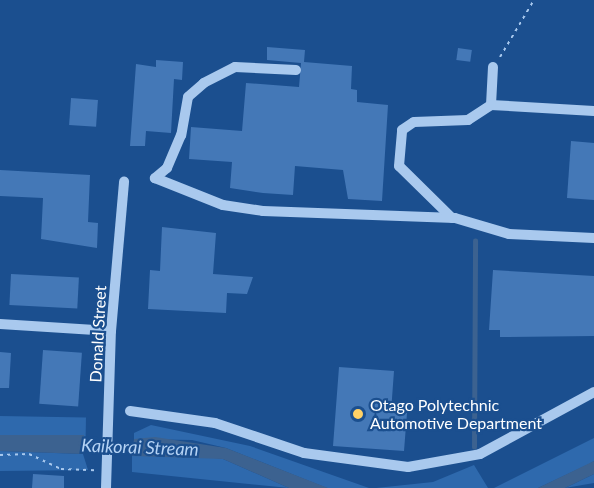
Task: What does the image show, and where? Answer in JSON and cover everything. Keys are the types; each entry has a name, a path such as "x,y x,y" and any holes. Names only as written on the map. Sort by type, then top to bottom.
{"street":[{"path":"296,70 235,67 204,83 188,97 181,135 167,168 155,178 224,205 263,211 452,218 509,234 594,238"},
{"path":"491,105 493,67"},
{"path":"452,218 399,166 402,130 414,122 468,120 491,105 594,111"},
{"name":"Donald Street","path":"106,488 111,332 124,182"},
{"path":"0,324 111,332"},
{"path":"130,411 215,423 304,453 408,467 480,454 594,392"}],"path":[{"path":"493,67 534,0"},
{"path":"0,455 36,456 61,469 107,471"}],"shaded area":[{"path":"0,416 86,418 86,436 0,435"},
{"path":"151,425 250,446 369,488 327,488 226,448 192,440 134,439 134,433"},
{"path":"594,438 594,461 589,464 538,488 494,488"},
{"path":"0,451 83,454 88,470 0,471"},
{"path":"191,455 223,459 289,488 132,472 132,456"},
{"path":"474,465 488,488 376,488 433,482"},
{"path":"594,474 594,483 565,488"}],"water":[{"path":"0,435 84,435 83,454 0,451"},
{"path":"155,437 226,448 328,488 289,488 223,459 132,456 134,439"},
{"path":"594,461 594,474 565,488 538,488"}],"building":[{"path":"267,47 305,50 304,62 352,66 351,89 357,90 357,102 388,105 382,201 348,199 343,170 295,166 293,195 263,193 230,188 232,162 189,159 191,127 242,131 246,83 299,87 301,63 267,60"},
{"path":"458,48 472,50 470,62 456,60"},
{"path":"156,60 183,62 182,80 174,79 171,133 146,131 145,146 130,146 136,64 156,67"},
{"path":"71,98 98,100 96,127 69,125"},
{"path":"571,141 594,143 594,200 567,198"},
{"path":"0,170 90,175 88,222 98,223 97,248 41,239 43,198 0,196"},
{"path":"162,227 216,233 213,274 253,277 247,294 227,293 226,313 148,309 150,270 160,271"},
{"path":"493,270 594,276 594,336 500,337 500,330 489,330"},
{"path":"11,274 79,278 77,309 9,305"},
{"path":"43,350 82,353 78,407 39,404"},
{"path":"0,352 11,353 9,388 0,388"},
{"path":"339,367 394,371 391,412 407,413 404,451 333,446"},
{"path":"33,474 64,476 64,488 32,488"}],"waterway":[{"path":"474,447 475,241"},
{"name":"Kaikorai Stream","path":"80,443 137,446"}],"place":[{"name":"Otago Polytechnic Automotive Department","path":"358,414"}]}
